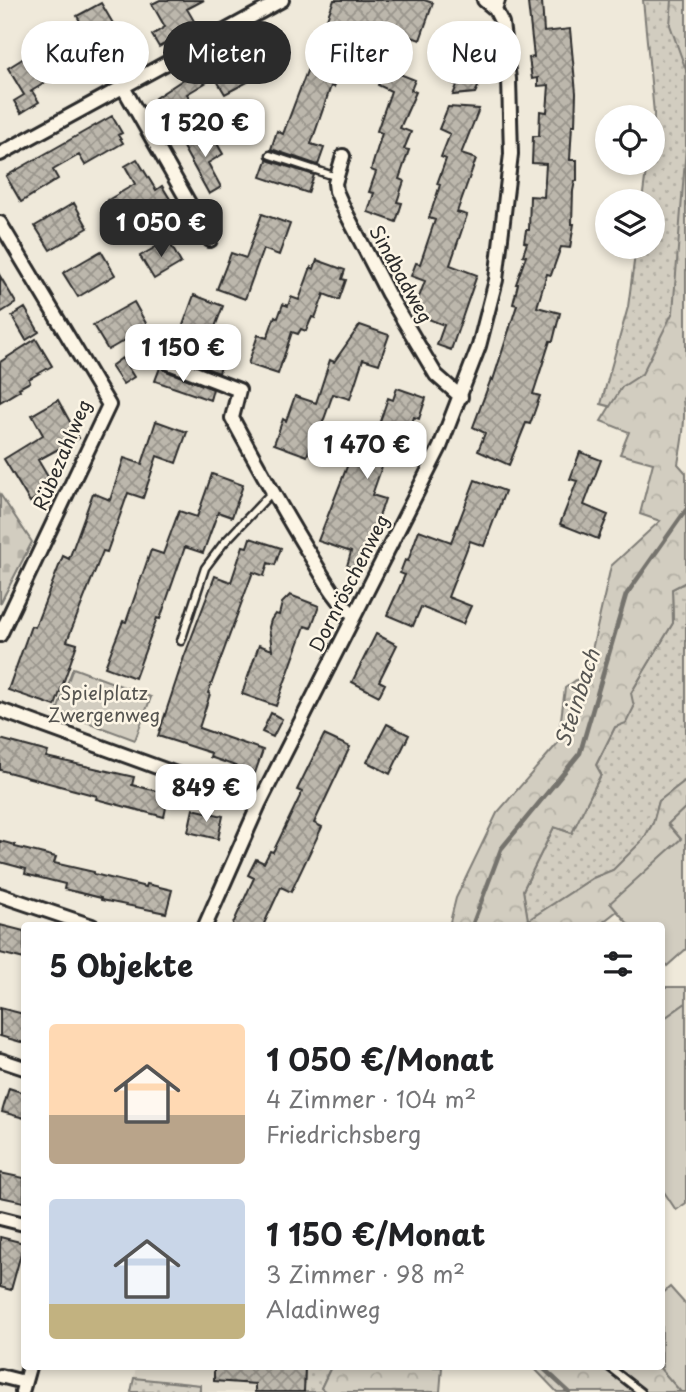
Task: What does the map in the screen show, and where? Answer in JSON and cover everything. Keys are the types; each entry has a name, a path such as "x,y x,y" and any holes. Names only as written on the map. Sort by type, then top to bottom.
{"street":[{"path":"0,154 282,0"},
{"path":"484,0 497,4"},
{"name":"Dornröschenweg","path":"207,922 259,804 440,447 479,346 496,280 511,154 509,79 497,4"},
{"path":"122,87 210,240"},
{"path":"337,177 343,156"},
{"name":"Sindbadweg","path":"337,177 336,191 388,294 436,375 461,397"},
{"name":"Rübezahlweg","path":"0,223 109,405 0,635"},
{"path":"169,363 239,390 232,418 272,492 343,607 354,615"},
{"path":"0,710 259,804"},
{"path":"0,895 80,922"},
{"path":"0,1060 21,1067"},
{"path":"0,1217 21,1223"},
{"path":"0,1376 23,1387 28,1370"}],"lane":[{"path":"270,155 337,177"},
{"path":"181,641 205,568 223,544 272,492"},
{"path":"613,1370 640,1392"}],"shaded area":[{"path":"135,1370 330,1370 321,1388 326,1392 131,1392"}],"green space":[{"path":"643,0 686,0 686,333 663,421 601,404 628,307 634,259 665,259 665,189 644,189 645,175 665,175 665,105 653,105"},
{"path":"672,0 686,0 686,70 670,25"},
{"path":"686,147 686,394 683,399 684,423 678,464 686,473 686,582 672,589 673,623 631,693 634,707 626,723 615,727 596,765 601,774 572,833 554,827 523,890 528,920 593,878 613,870 643,840 653,823 659,801 686,780 686,807 668,824 681,839 611,903 617,911 603,922 450,922 456,898 497,813 558,743 565,688 587,672 611,566 660,521 640,514 653,463 620,454 629,432 601,421 622,387 642,374 673,312"},
{"path":"0,494 32,542 0,604"},
{"path":"686,582 686,780 659,801 653,823 643,840 613,870 593,878 528,921 523,890 554,827 571,833 601,775 596,765 615,727 626,722 631,693 673,623 672,589"},
{"name":"Spielplatz Zwergenweg","path":"73,668 151,697 135,740 57,711"},
{"path":"686,807 686,949 667,966 665,922 627,922 610,903 681,839 668,824"},
{"path":"665,987 686,987 686,1003 665,1018"},
{"path":"686,1003 686,1203 676,1210 665,1194 665,1018"},
{"path":"670,1287 686,1305 686,1392 681,1392 662,1370 665,1370 665,1291"},
{"path":"305,1370 330,1370 321,1388 326,1392 287,1392 304,1387"},
{"path":"330,1370 442,1370 440,1392 326,1392 321,1388"},
{"path":"536,1370 662,1370 681,1392 557,1392"},
{"path":"134,1378 200,1385 200,1392 131,1392"}],"building":[{"path":"160,0 204,0 187,9 194,21 163,21 163,23 152,4"},
{"path":"334,0 424,0 433,3 420,40 413,38 413,21 326,21"},
{"path":"542,1 544,32 570,29 576,93 570,160 577,160 577,181 573,191 574,224 570,248 561,247 551,275 547,274 537,307 560,313 553,341 550,341 533,394 540,396 530,424 526,423 509,465 478,451 485,433 473,427 491,379 493,380 517,305 513,304 516,284 526,256 523,255 527,243 524,242 526,230 529,230 530,196 544,197 546,164 532,163 533,136 539,136 540,111 547,112 549,85 538,86 538,78 532,79 529,58 534,57 528,3"},
{"path":"101,3 112,21 80,21 77,16"},
{"path":"163,28 163,45 159,47 152,35"},
{"path":"21,60 21,84 43,84 30,92 32,91 39,102 21,113 14,101 24,95 8,68"},
{"path":"305,76 305,84 335,84 334,87 331,86 311,144 324,148 318,165 271,149 277,131 283,134"},
{"path":"413,79 415,80 411,90 416,92 400,128 411,132 404,149 409,150 399,179 404,181 397,202 402,203 396,222 368,212 374,193 369,192 376,172 371,170 382,133 377,131 391,91 378,85 413,84"},
{"path":"176,84 204,84 187,94 194,106 169,121 155,98"},
{"path":"219,84 244,84 225,94"},
{"path":"455,84 480,84 475,93 453,95 457,85"},
{"path":"448,107 479,109 461,154 476,159 457,212 467,215 450,265 477,275 451,350 437,345 444,325 413,313 425,281 411,276 416,263 420,264 435,220 429,218 446,159 441,157 450,134 439,129"},
{"path":"112,116 122,133 118,135 123,143 85,165 79,155 53,170 58,179 21,202 6,176"},
{"path":"210,131 223,154 208,163 221,187 209,194 183,147"},
{"path":"137,159 156,190 162,186 170,199 159,206 157,202 121,223 108,200 135,184 125,166"},
{"path":"267,160 314,175 308,193 261,177"},
{"path":"74,203 88,228 50,250 35,226"},
{"path":"262,214 290,224 279,255 263,249 245,299 217,289 231,253 246,258"},
{"path":"168,240 181,263 154,279 140,256"},
{"path":"101,251 115,275 78,297 63,273"},
{"path":"317,260 345,270 342,279 346,280 339,300 324,294 315,318 312,317 306,331 301,329 298,334 292,332 278,374 248,364 258,335 267,338 275,316 278,318 283,304 288,306 291,297 299,300 311,267 314,269"},
{"path":"0,276 16,303 0,313"},
{"path":"194,295 223,306 207,348 225,354 219,373 172,355 164,356 170,336 178,339"},
{"path":"134,302 148,327 108,350 93,325"},
{"path":"25,308 39,332 26,340 12,316"},
{"path":"360,325 389,335 379,364 363,359 350,399 333,394 319,433 315,431 307,456 274,444 295,396 316,403 330,360 334,362"},
{"path":"36,339 52,366 29,379 30,382 19,388 20,390 0,402 0,362"},
{"path":"122,358 134,377 123,384 111,366"},
{"path":"161,365 166,371 213,389 210,400 155,381"},
{"path":"397,388 426,398 419,419 414,417 410,429 397,424 372,495 385,499 361,570 347,566 351,552 318,541 362,428 376,433 388,398 393,400"},
{"path":"58,400 79,438 38,460 54,487 30,502 4,459 43,435 32,415"},
{"path":"156,421 187,432 176,463 157,456 143,498 128,493 107,552 103,551 67,641 77,644 55,706 8,690 31,626 35,627 63,556 69,559 93,493 110,500 124,458 142,464"},
{"path":"580,452 601,460 584,505 608,515 598,539 560,524 577,481 570,479"},
{"path":"212,474 243,485 232,517 218,512 203,553 185,547 160,619 157,618 135,678 105,667 123,621 126,622 151,550 163,554 179,511 197,517"},
{"path":"475,480 505,491 484,546 470,541 448,597 471,606 463,624 421,607 413,626 387,615 405,575 400,573 405,560 408,561 419,530 451,542"},
{"path":"250,538 281,548 275,565 268,563 264,576 253,572 208,693 210,694 199,728 263,750 255,773 210,757 211,753 158,736 215,576 231,582 243,546 247,547"},
{"path":"290,595 319,606 311,628 305,626 276,706 242,694 259,645 272,650 269,627 271,620 275,614 279,615 282,603"},
{"path":"376,634 397,645 379,681 385,684 379,696 352,682"},
{"path":"271,713 282,719 273,737 262,732"},
{"path":"387,724 409,735 390,774 367,762"},
{"path":"324,735 350,747 314,823 322,827 291,892 281,887 265,922 234,922 254,878 248,875 256,859 264,863 270,851 273,852 302,792 297,790"},
{"path":"0,739 48,752 46,757 134,777 132,785 169,794 164,817 0,770"},
{"path":"193,809 223,816 218,839 188,832"},
{"path":"0,841 56,857 54,863 146,887 147,884 172,890 166,913 101,900 64,889 65,884 25,874 26,869 0,862"},
{"path":"0,925 21,930 21,958 0,953"},
{"path":"0,1008 21,1013 21,1042 0,1036"},
{"path":"9,1088 21,1092 21,1117 2,1112"},
{"path":"0,1173 21,1177 21,1201 0,1197"},
{"path":"0,1237 21,1242 21,1254 11,1290 0,1287"},
{"path":"214,1370 305,1370 304,1392 255,1392 255,1384 214,1381"}],"waterway":[{"name":"Steinbach","path":"474,922 501,849 580,753 626,595 686,510"},
{"name":"Steinbach","path":"545,1370 569,1392"}]}
